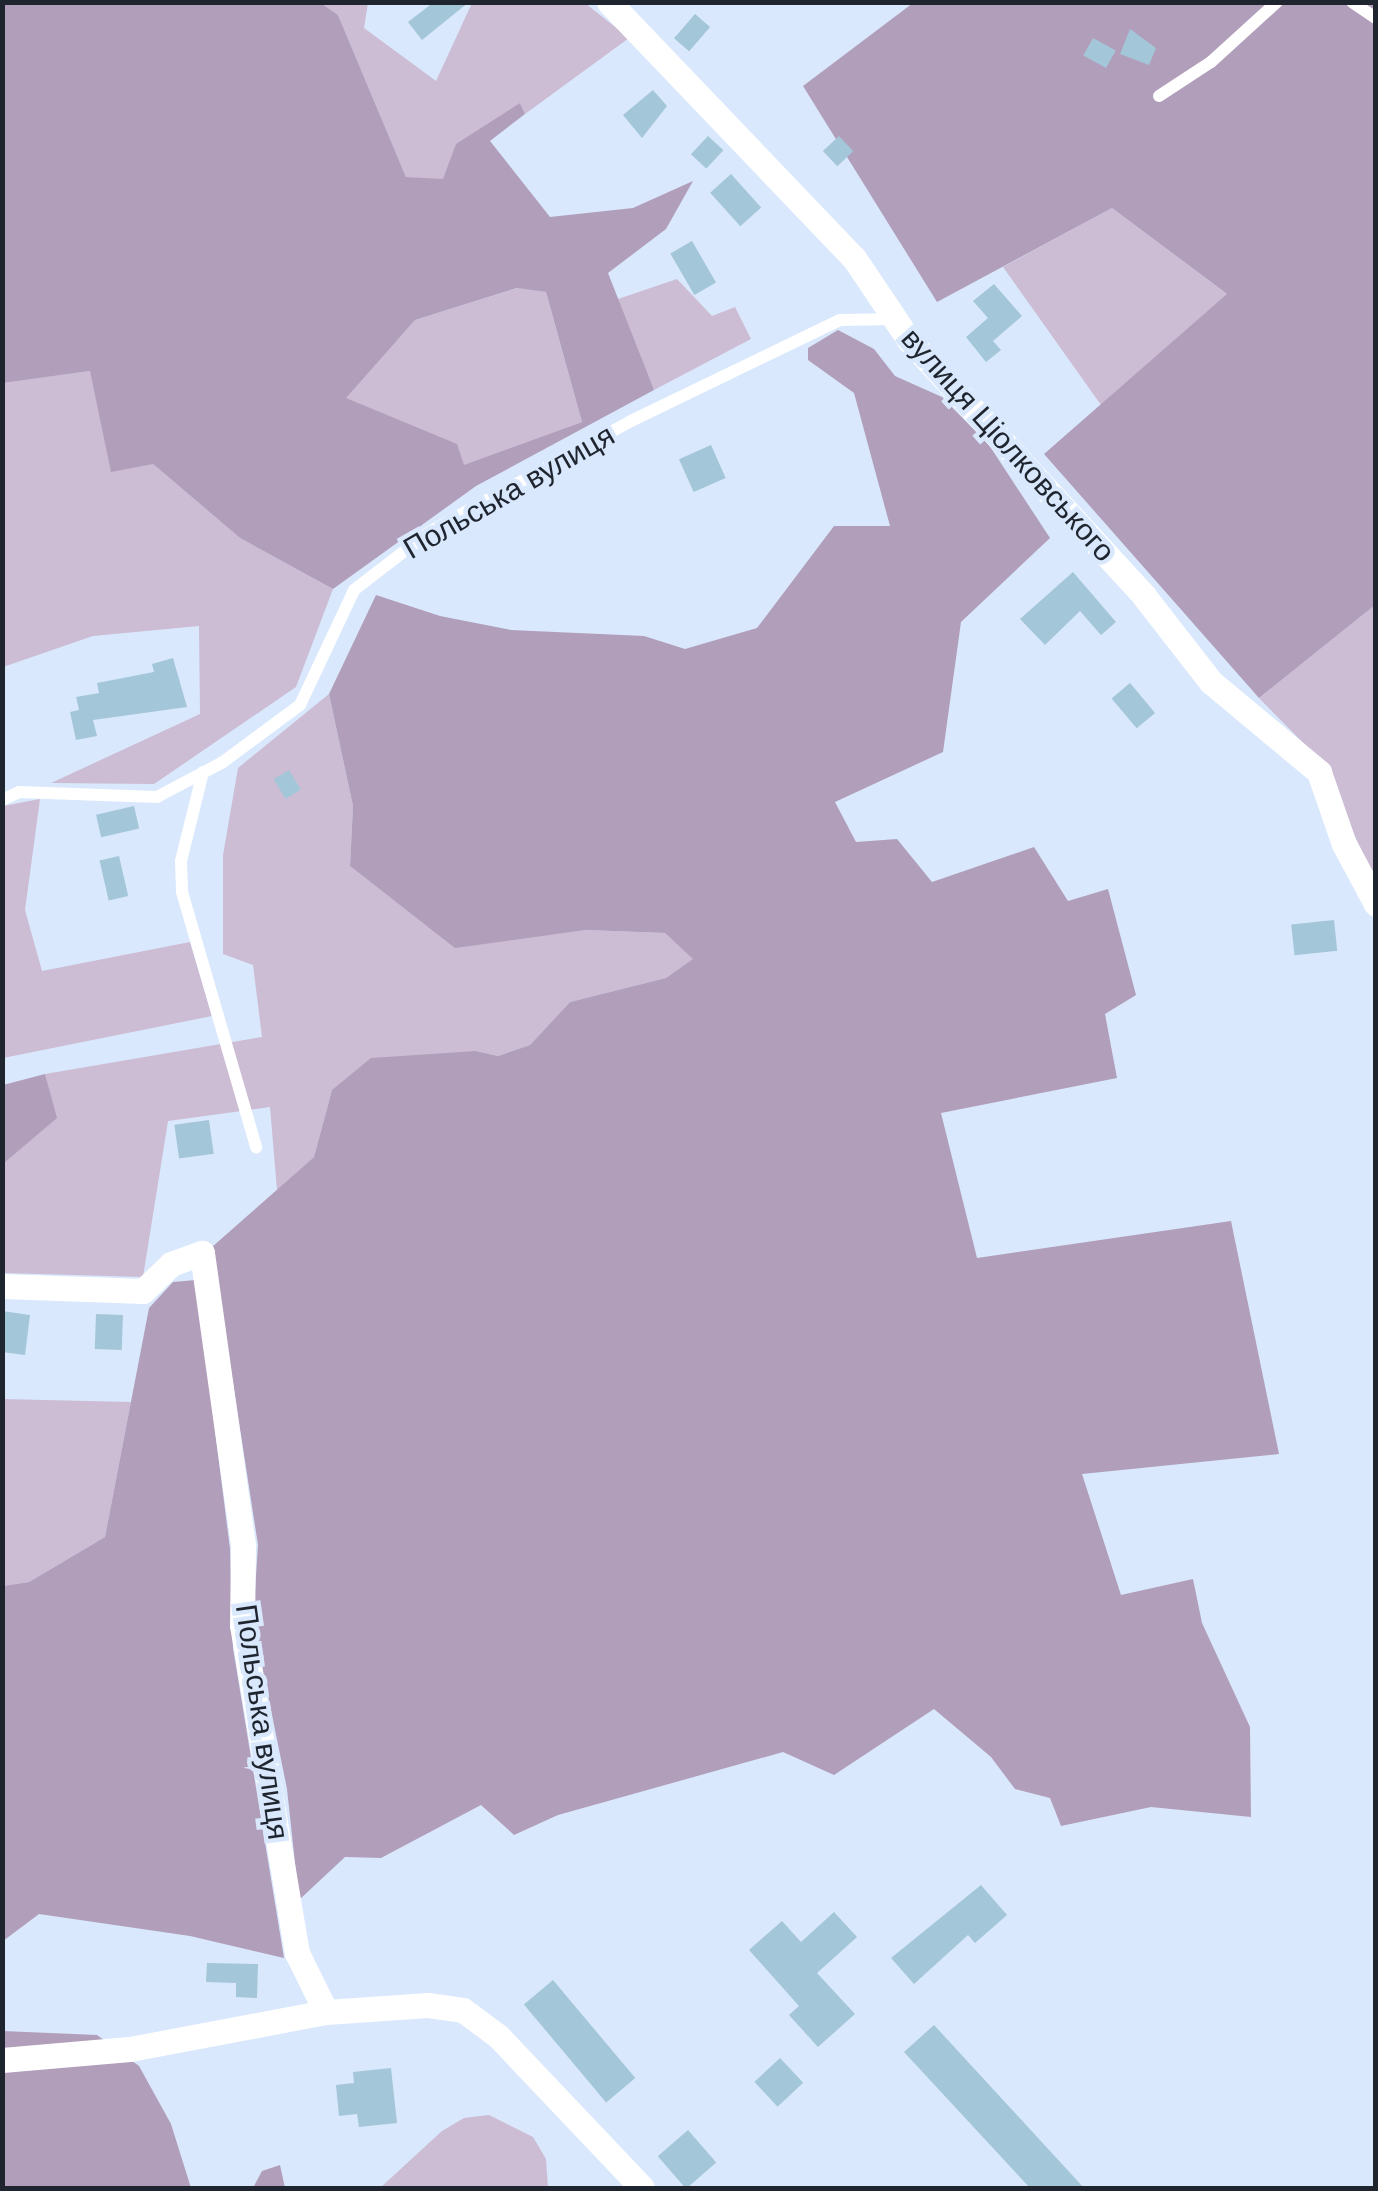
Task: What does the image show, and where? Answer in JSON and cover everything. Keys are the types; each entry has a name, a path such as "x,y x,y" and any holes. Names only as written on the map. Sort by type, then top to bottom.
{"street":[{"name":"вулиця Ціолковського","path":"610,2 854,258 895,319 1144,596 1211,682 1319,772 1344,844 1376,904"},
{"name":"Польська вулиця","path":"2,1286 143,1291 171,1264 202,1253 244,1546 242,1625 297,1953 326,2012"},
{"path":"2,2060 130,2048 326,2012 428,2004 463,2010 498,2036 642,2188"}],"lane":[{"path":"1159,96 1211,62 1278,2"},
{"path":"1352,2 1376,18"},
{"name":"Польська вулиця","path":"2,800 19,792 156,797 204,772 300,705 354,590 429,532 614,430 840,320 895,319"},
{"path":"204,772 181,861 182,892 256,1147"}],"shaded area":[{"path":"2,3 321,3 338,15 406,177 443,179 456,144 520,103 525,114 490,141 550,217 633,208 693,181 666,229 608,273 654,390 476,486 333,589 240,538 153,464 111,472 90,371 3,383","holes":["517,288 546,292 582,422 464,465 457,444 346,398 415,320"]},
{"path":"321,3 368,3 364,28 436,81 472,3 585,3 629,38 525,114 520,103 443,180 406,177 338,15"},
{"path":"913,3 1375,3 1375,605 1259,698 1044,454 1227,294 1112,208 937,302 803,86"},
{"path":"1112,208 1228,295 1101,405 1003,267"},
{"path":"677,279 712,316 735,307 751,339 654,390 615,300"},
{"path":"518,288 546,292 582,422 464,466 345,398 415,320"},
{"path":"838,330 874,349 895,376 942,397 989,445 1050,538 961,622 943,752 835,802 856,842 897,839 932,882 1034,847 1068,901 1108,889 1136,995 1105,1014 1117,1078 941,1113 977,1258 1231,1221 1279,1454 1082,1474 1121,1595 1193,1579 1202,1623 1250,1727 1251,1817 1151,1807 1061,1826 1050,1798 1015,1789 991,1757 934,1709 834,1775 783,1752 558,1815 514,1835 481,1805 381,1858 345,1857 299,1900 287,1789 253,1621 258,1545 212,1247 314,1157 332,1090 371,1058 476,1051 498,1056 530,1045 570,1002 666,978 693,959 665,933 586,930 455,948 350,866 353,806 329,694 376,595 440,616 511,630 644,636 685,649 757,628 834,526 890,526 854,393 808,360 808,348"},
{"path":"90,371 153,464 240,538 333,589 296,687 154,784 51,783 200,714 199,626 93,636 3,667 2,383"},
{"path":"1375,605 1375,884 1325,765 1259,698"},
{"path":"329,694 353,806 350,866 455,947 586,930 665,933 694,959 666,978 570,1002 530,1045 498,1056 476,1051 332,1090 314,1157 277,1190 270,1107 168,1121 143,1277 3,1273 3,1164 56,1118 45,1074 262,1037 253,965 223,954 223,855 238,768"},
{"path":"40,799 25,910 42,971 190,942 212,1016 3,1058 3,806"},
{"path":"45,1074 57,1118 3,1164 3,1085"},
{"path":"196,1280 230,1549 233,1648 284,1958 190,1936 39,1914 3,1941 3,1586 29,1582 105,1537 149,1308 173,1282"},
{"path":"2,1399 131,1402 105,1537 29,1582 3,1586"},
{"path":"3,2031 97,2035 139,2066 171,2124 191,2188 3,2188"},
{"path":"489,2115 533,2137 546,2159 548,2188 380,2188 442,2131 464,2118"},
{"path":"280,2165 285,2188 253,2188 262,2171"}],"building":[{"path":"434,2 469,2 422,40 408,22"},
{"path":"695,14 710,27 689,51 674,38"},
{"path":"1130,29 1156,48 1149,65 1120,54"},
{"path":"1093,38 1116,51 1106,68 1083,55"},
{"path":"653,90 667,106 642,138 623,115"},
{"path":"708,136 723,150 706,169 691,154"},
{"path":"839,136 853,151 837,166 823,151"},
{"path":"731,174 761,207 740,226 710,193"},
{"path":"692,241 716,283 694,295 670,254"},
{"path":"994,284 1022,316 993,341 1001,350 986,362 966,337 988,318 973,301"},
{"path":"711,445 726,478 694,492 679,459"},
{"path":"1073,572 1116,622 1101,635 1080,611 1045,645 1020,619"},
{"path":"173,658 187,707 93,720 97,736 76,740 70,712 79,710 76,697 99,693 97,683 154,672 152,664"},
{"path":"1130,683 1155,713 1137,728 1112,698"},
{"path":"289,770 301,790 285,799 274,779"},
{"path":"134,806 139,828 101,837 96,815"},
{"path":"119,856 128,896 109,900 100,860"},
{"path":"1334,920 1337,951 1294,955 1291,924"},
{"path":"209,1120 214,1154 179,1159 174,1125"},
{"path":"2,1311 30,1315 25,1355 2,1352"},
{"path":"96,1314 123,1315 122,1350 95,1349"},
{"path":"981,1885 1007,1915 975,1943 968,1935 914,1984 891,1958"},
{"path":"834,1912 857,1937 817,1973 855,2014 818,2047 789,2015 799,2006 749,1950 782,1921 801,1942"},
{"path":"207,1963 258,1964 257,1998 236,1997 236,1983 206,1982"},
{"path":"553,1980 635,2078 606,2102 524,2004"},
{"path":"934,2025 1084,2188 1030,2188 904,2052"},
{"path":"780,2058 803,2083 778,2107 754,2082"},
{"path":"391,2068 397,2123 359,2127 357,2114 339,2116 336,2085 354,2083 353,2072"},
{"path":"688,2130 716,2162 685,2188 658,2156"}]}
